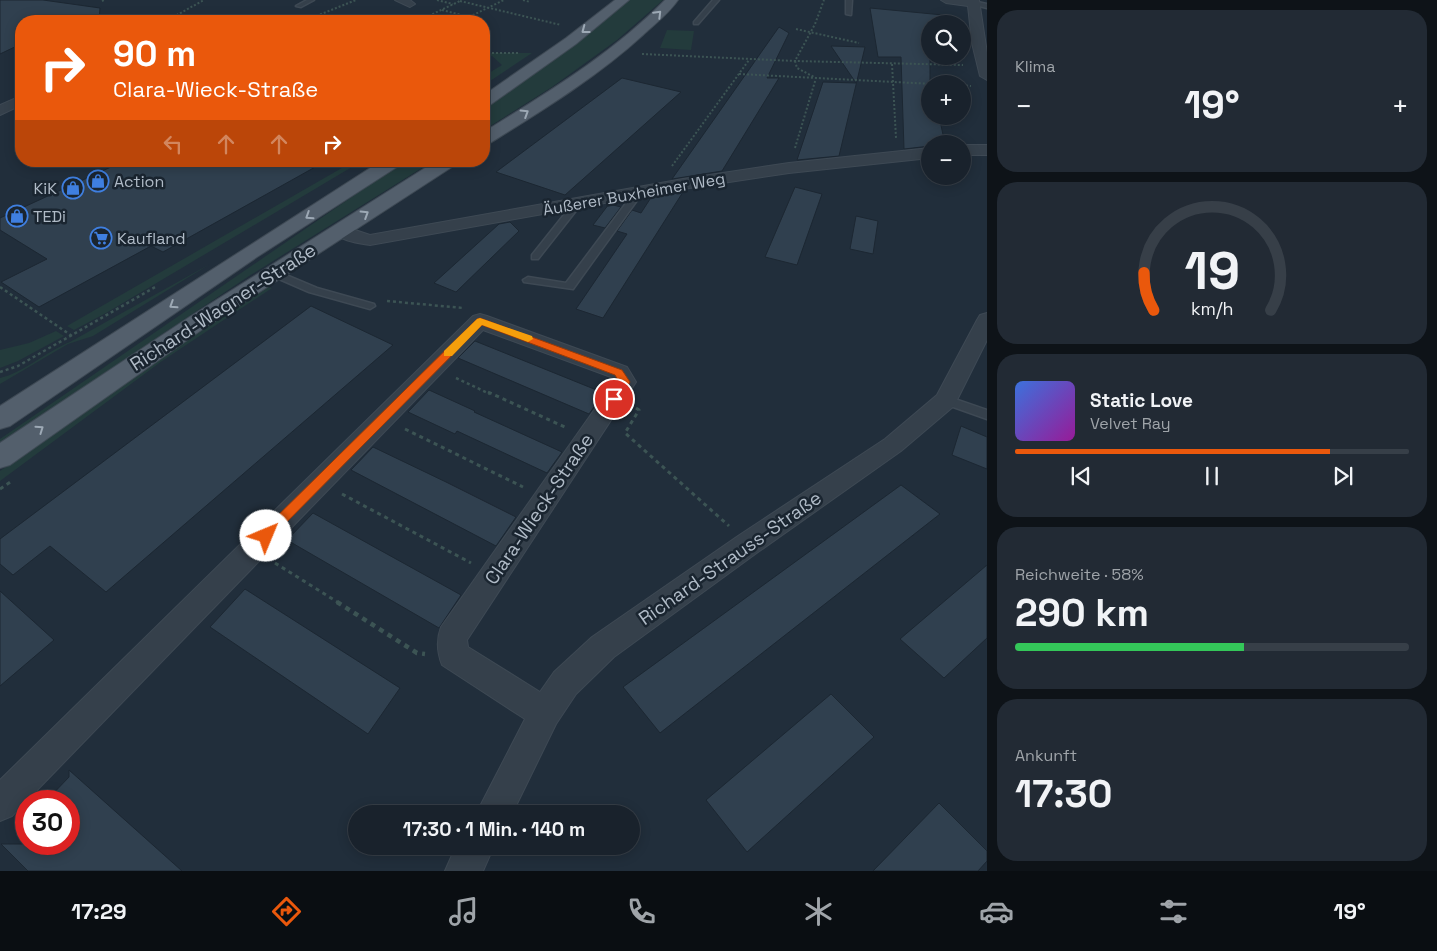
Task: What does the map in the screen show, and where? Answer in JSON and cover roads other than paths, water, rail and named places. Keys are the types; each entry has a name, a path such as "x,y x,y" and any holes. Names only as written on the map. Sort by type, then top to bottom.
{"main road":[{"path":"490,98 585,30 623,0"},
{"path":"490,135 568,85 644,28 672,0"},
{"name":"Richard-Wagner-Straße","path":"0,419 250,253 385,167"},
{"name":"Richard-Wagner-Straße","path":"0,457 199,321 440,167"}],"street":[{"path":"946,0 974,1 978,43 986,72"},
{"path":"0,110 15,103"},
{"path":"971,150 987,150"},
{"name":"Äußerer Buxheimer Weg","path":"340,230 357,238 370,240 789,168 921,154"},
{"name":"Richard-Strauss-Straße","path":"498,805 545,713 565,683 603,647 748,544 893,445 946,400 987,320"},
{"name":"Clara-Wieck-Straße","path":"0,804 480,321 619,372 625,382 452,637 453,655 545,713"},
{"path":"463,871 471,855"}],"lane":[{"path":"299,6 311,0"},
{"path":"696,23 716,0"},
{"path":"849,0 849,14"},
{"path":"974,1 987,6"},
{"path":"528,280 569,287 647,191"},
{"path":"535,256 578,203"},
{"path":"274,273 313,290 370,306"},
{"path":"946,400 987,415"}],"place":[{"name":"Action","path":"98,181"},
{"name":"KiK","path":"73,188"},
{"name":"TEDi","path":"17,216"},
{"name":"Kaufland","path":"101,238"}]}
